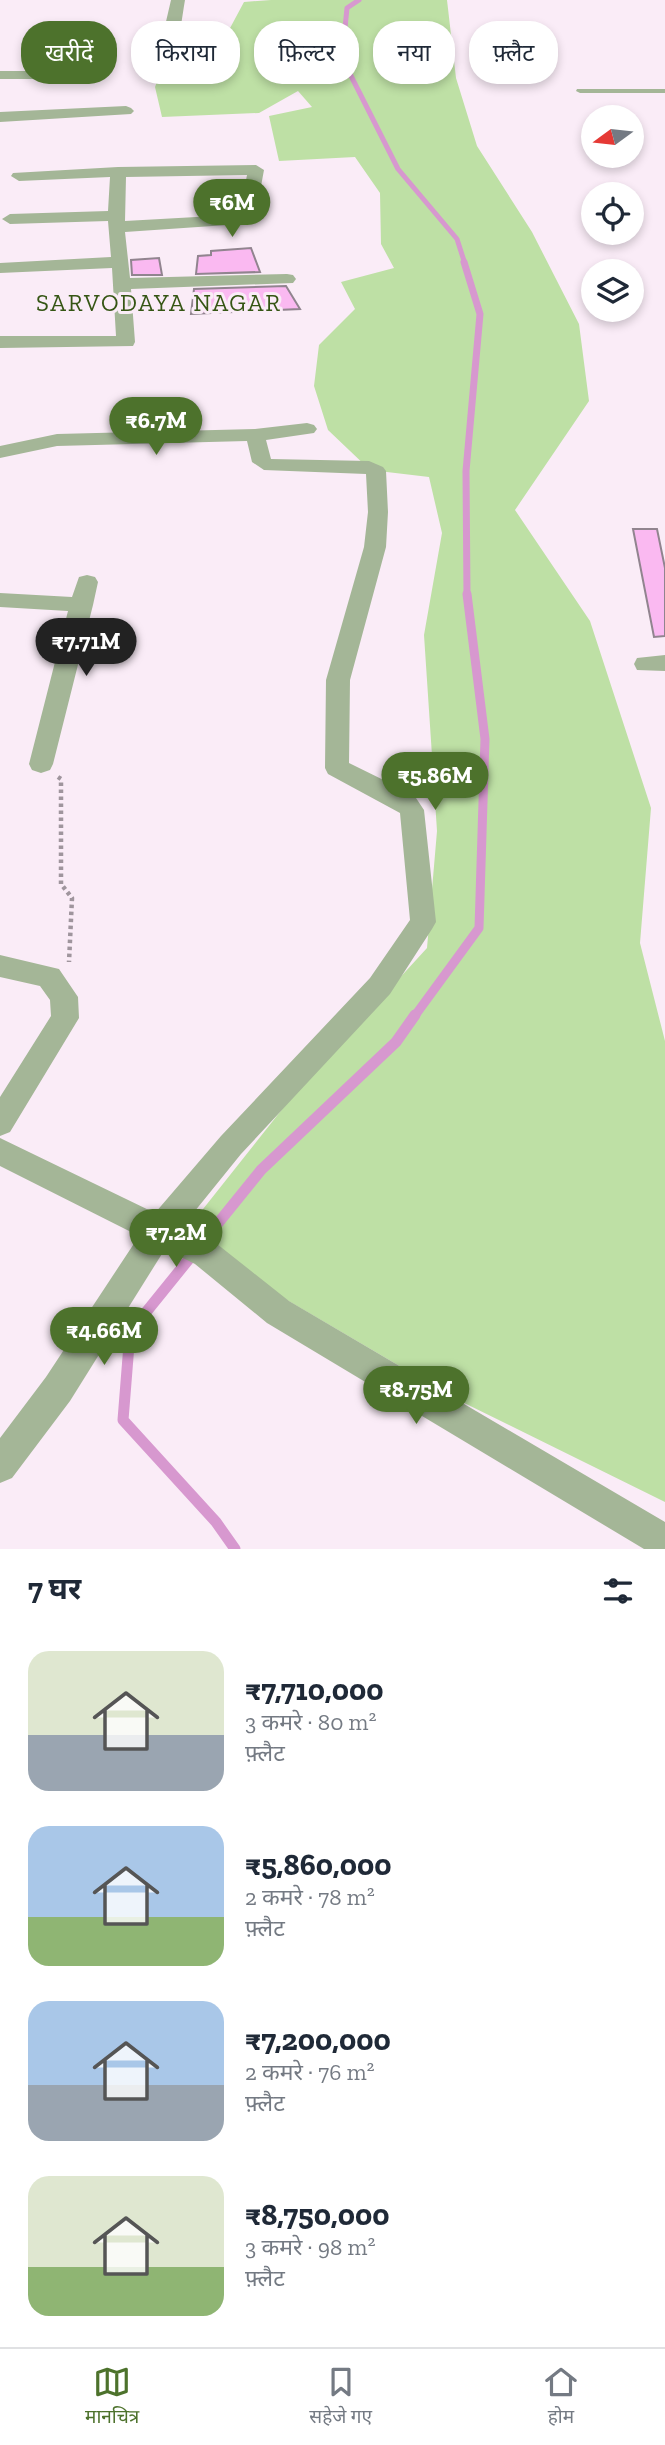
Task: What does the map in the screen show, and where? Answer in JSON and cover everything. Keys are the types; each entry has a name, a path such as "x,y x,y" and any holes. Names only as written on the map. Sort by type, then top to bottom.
{"street":[{"path":"173,21 177,0"},
{"path":"0,75 21,75"},
{"path":"0,117 126,111"},
{"path":"10,219 236,220 248,213 256,170 19,176"},
{"path":"0,342 126,342 116,221 118,172"},
{"path":"0,268 120,262"},
{"path":"122,284 287,279"},
{"path":"0,452 57,440 255,435 307,429"},
{"path":"0,1466 58,1390 163,1235 231,1145 380,986 423,922 412,810 405,802 337,768 338,680 375,547 378,512 376,471 369,467 271,466 262,462 255,435"},
{"path":"0,600 85,594 41,764"},
{"path":"0,966 49,977 64,996 65,1018 0,1123"},
{"path":"0,1151 163,1235 206,1254 278,1312 665,1542"}],"lane":[{"path":"580,91 665,91"}],"path":[{"path":"41,764 61,779 61,884 72,898 69,964 49,977"}],"green space":[{"path":"447,0 449,21 373,21 373,84 455,84 455,69 477,146 532,232 579,324 589,401 515,510 590,621 651,808 640,943 665,1041 665,1502 454,1398 275,1293 188,1228 299,1088 427,948 437,831 424,635 442,533 429,477 370,470 328,430 314,386 319,345 355,309 341,282 394,268 381,244 380,193 355,157 279,161 269,116 312,107 298,91 259,113 162,117 155,87 156,84 240,84 240,21 234,21 244,2"}],"building":[{"path":"251,248 260,272 196,274 198,256 211,255 211,251"},
{"path":"159,258 162,275 132,275 131,260"},
{"path":"286,286 300,309 191,314 194,289"},
{"path":"633,529 657,529 665,568 665,636 654,637"}],"waterway":[{"path":"359,0 347,8 342,58 398,169 457,239 465,264"},
{"path":"464,262 480,314 466,471 467,596"},
{"path":"414,1017 479,928 485,739 467,594"},
{"path":"235,1549 216,1522 123,1420 130,1332 261,1170 396,1042 415,1015"}],"district":[{"name":"SARVODAYA NAGAR","path":"159,303"}]}
